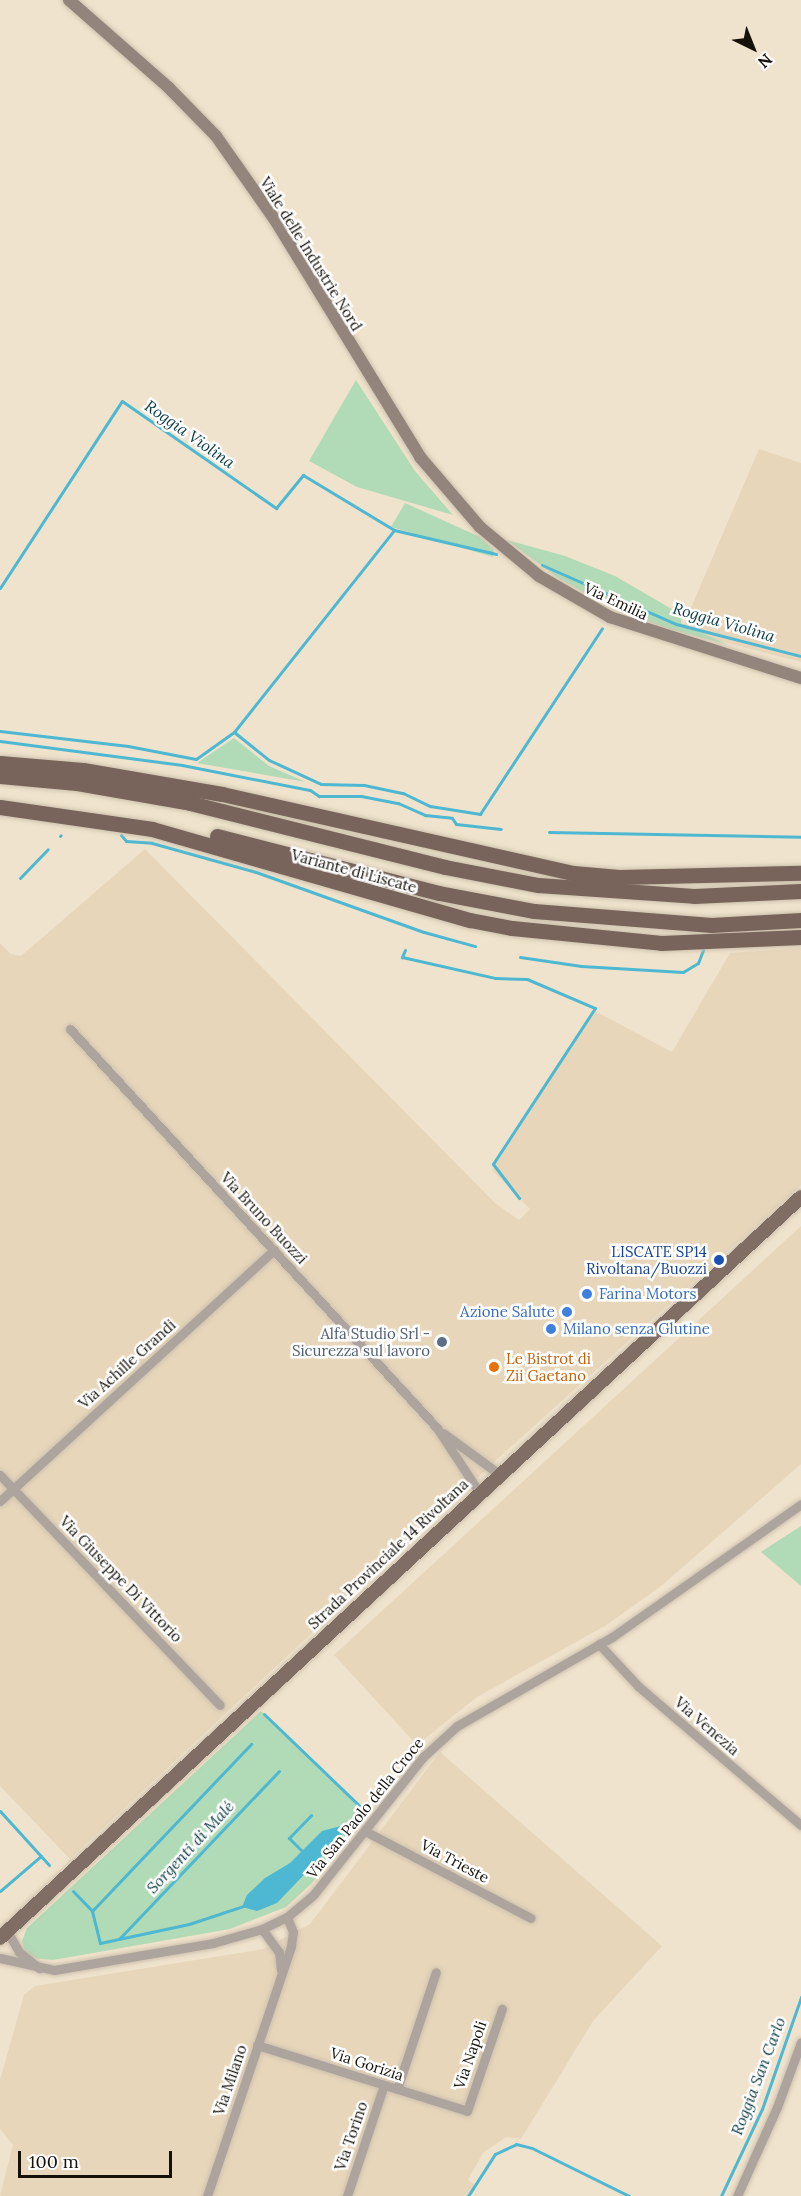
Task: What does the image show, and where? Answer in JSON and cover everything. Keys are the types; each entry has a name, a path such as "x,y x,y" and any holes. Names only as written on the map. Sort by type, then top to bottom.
{"highway":[{"path":"0,763 83,770 222,794 573,873 619,878 801,872"},
{"name":"Variante di Liscate","path":"0,776 77,783 190,803 484,876 576,889 694,896 801,891"},
{"name":"Variante di Liscate","path":"0,802 84,811 185,829 478,902 573,915 711,925 801,920"},
{"path":"0,807 152,830 470,920 512,928 661,943 730,943 801,937"}],"main road":[{"name":"Viale delle Industrie Nord","path":"69,0 170,88 216,136 275,220 426,466 455,502 500,546"},
{"name":"Via Emilia","path":"500,546 548,582 610,616 801,678"},
{"name":"Strada Provinciale 14 Rivoltana","path":"4,1934 479,1492 801,1197"}],"street":[{"name":"Via Bruno Buozzi","path":"70,1029 437,1428 479,1492"},
{"name":"Via Achille Grandi","path":"0,1501 274,1251"},
{"name":"Via Bruno Buozzi","path":"437,1428 499,1474"},
{"name":"Via Giuseppe Di Vittorio","path":"0,1475 220,1705"},
{"name":"Via San Paolo della Croce","path":"0,1959 41,1969 213,1943 262,1929 287,1917 314,1894 423,1757 457,1726 598,1644 801,1504"},
{"name":"Via Venezia","path":"598,1644 624,1673 801,1825"},
{"name":"Via Trieste","path":"364,1831 531,1918"},
{"name":"Via Milano","path":"207,2196 293,1942 287,1917"},
{"path":"262,1929 279,1952 281,1972"},
{"path":"4,1934 22,1954 41,1969"},
{"path":"397,2089 436,1972"},
{"name":"Via Napoli","path":"467,2111 502,2009"},
{"path":"737,2196 777,2107 801,2042"},
{"name":"Via Gorizia","path":"257,2045 467,2111"},
{"name":"Via Torino","path":"347,2196 384,2085"}],"shaded area":[{"path":"759,449 801,463 801,662 681,631"},
{"path":"145,849 495,1203 519,1220 530,1209 492,1170 595,1011 672,1052 730,953 801,948 801,1185 503,1454 70,1859 0,1786 0,943 11,954 21,956"},
{"path":"801,1226 801,1464 660,1587 605,1626 477,1697 417,1745 334,1655"},
{"path":"440,1752 662,1946 593,2021 521,2139 506,2137 483,2153 468,2180 476,2185 467,2196 0,2196 13,2145 0,2129 0,2080 24,1995 35,1986 263,1949 310,1924"}],"green space":[{"path":"356,380 415,471 453,515 357,487 309,461"},
{"path":"405,503 480,537 494,550 493,557 391,527"},
{"path":"507,540 565,556 615,576 682,615 681,623 728,645 662,627 609,606 558,578"},
{"path":"234,738 269,766 306,782 197,763"},
{"path":"801,1526 801,1586 761,1552"},
{"path":"261,1711 366,1812 312,1883 286,1907 230,1929 53,1960 33,1958 25,1952 22,1941 27,1928"}],"water":[{"path":"341,1826 345,1829 341,1836 277,1903 257,1911 242,1907 247,1895 265,1878 290,1863 322,1831"}],"waterway":[{"name":"Roggia Violina","path":"0,588 122,401 276,508 303,475 394,530 496,554"},
{"name":"Roggia Violina","path":"0,731 128,746 196,759 234,732 394,530"},
{"name":"Roggia Violina","path":"542,565 676,624 801,656"},
{"path":"234,732 269,760 321,784 364,785 403,793 430,806 480,814 602,628"},
{"path":"0,741 182,765 310,790 319,796 361,796 398,803 425,815 452,818 456,824 501,829"},
{"path":"549,832 801,837"},
{"path":"121,835 126,841 152,843 256,872 424,932 475,946"},
{"path":"20,878 48,849"},
{"path":"405,950 402,957 495,978 527,979 595,1008 493,1164 519,1198"},
{"path":"520,957 581,966 683,972 698,963 703,950"},
{"path":"264,1714 367,1813"},
{"name":"Sorgenti di Malé","path":"92,1911 251,1744"},
{"name":"Sorgenti di Malé","path":"119,1939 279,1771"},
{"path":"0,1811 49,1865"},
{"path":"305,1854 289,1838 311,1815"},
{"path":"0,1891 41,1856"},
{"path":"73,1891 92,1911 100,1943 189,1924 246,1905"},
{"name":"Roggia San Carlo","path":"721,2196 762,2109 801,1997"},
{"path":"468,2196 495,2154 516,2144 532,2148 629,2196"}],"place":[{"name":"LISCATE SP14 Rivoltana/Buozzi","path":"719,1260"},
{"name":"Farina Motors","path":"587,1294"},
{"name":"Azione Salute","path":"567,1312"},
{"name":"Milano senza Glutine","path":"551,1329"},
{"name":"Alfa Studio Srl - Sicurezza sul lavoro","path":"442,1342"},
{"name":"Le Bistrot di Zii Gaetano","path":"494,1367"}]}
